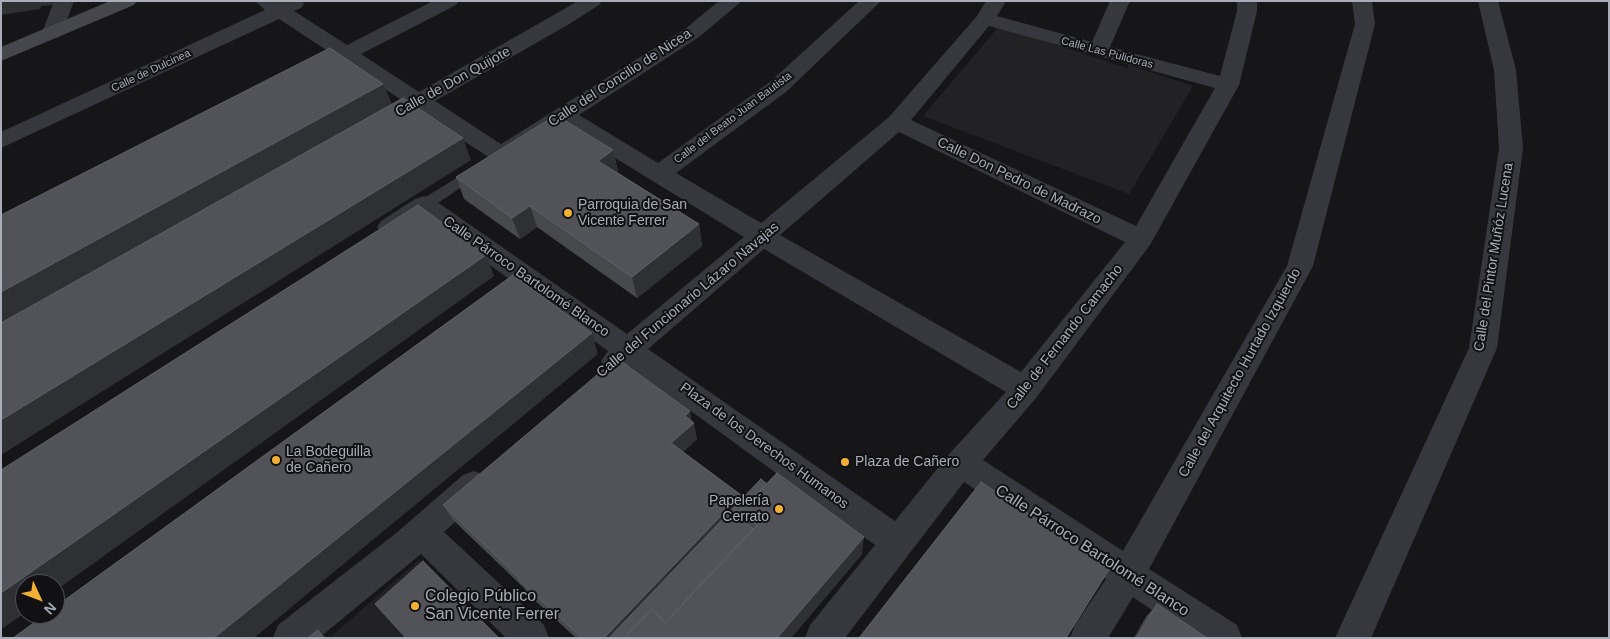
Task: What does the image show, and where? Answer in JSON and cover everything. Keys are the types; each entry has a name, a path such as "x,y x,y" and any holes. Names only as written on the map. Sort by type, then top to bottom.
{"street":[{"path":"52,33 64,1"},
{"path":"76,23 83,1"},
{"path":"1,55 126,1"},
{"name":"Calle de Dulcinea","path":"1,141 272,6 300,1"},
{"path":"310,72 448,1"},
{"name":"Calle de Don Quijote","path":"365,132 564,19 592,1"},
{"name":"Calle del Concilio de Nicea","path":"501,155 692,33 732,1"},
{"name":"Calle del Beato Juan Bautista","path":"660,173 778,88 871,1"},
{"path":"1098,51 1120,1"},
{"name":"Calle de Fernando Camacho","path":"823,638 961,464 1026,389 1141,239 1228,85 1248,1"},
{"name":"Calle del Arquitecto Hurtado Izquierdo","path":"1088,638 1128,574 1300,266 1365,24 1362,1"},
{"name":"Calle del Pintor Muñóz Lucena","path":"1353,638 1483,348 1511,148 1505,70 1488,1"},
{"path":"272,6 501,155"},
{"name":"Calle Las Pulidoras","path":"990,10 1098,51 1228,85"},
{"name":"Calle del Funcionario Lázaro Navajas","path":"591,382 897,122 990,10"},
{"path":"562,115 762,236 1026,389"},
{"name":"Calle Don Pedro de Madrazo","path":"897,122 1141,239"},
{"name":"Calle del Concilio de Nicea","path":"366,242 424,205"},
{"name":"Calle Párroco Bartolomé Blanco","path":"424,205 628,349"},
{"path":"496,290 520,272"},
{"name":"Plaza de los Derechos Humanos","path":"628,349 900,543"},
{"name":"Calle Párroco Bartolomé Blanco","path":"961,464 1224,638"},
{"path":"291,638 421,532 495,467"},
{"path":"421,532 531,638"}],"lane":[{"name":"Calle del Concilio de Nicea","path":"424,205 501,155"}],"shaded area":[{"path":"999,26 1127,68 1129,65 1193,86 1129,194 923,116"},
{"name":"Colegio Público San Vicente Ferrer","path":"419,560 496,638 329,638"}],"building":[{"path":"330,48 383,84 1,292 1,215"},
{"path":"403,98 463,138 1,420 1,323"},
{"name":"Parroquia de San Vicente Ferrer","path":"556,115 613,150 598,161 699,224 632,277 530,206 512,218 456,177"},
{"path":"418,205 486,255 28,574 15,574 15,583 1,593 1,470"},
{"path":"513,275 592,333 214,638 13,638 32,624 65,624 65,600"},
{"path":"617,358 690,411 685,416 694,423 671,443 741,495 604,638 582,638 520,581 443,505"},
{"path":"777,473 864,537 777,638 624,638 652,609 665,623 757,525 739,512"},
{"path":"761,479 767,484 739,512 740,519 753,529 665,623 652,609 624,638 609,638"},
{"path":"981,482 1110,568 1066,638 859,638"},
{"name":"Colegio Público San Vicente Ferrer","path":"423,561 499,638 406,638 375,604"},
{"path":"1157,604 1207,638 1137,638"},
{"path":"318,630 324,638 308,638"}],"place":[{"name":"Parroquia de San Vicente Ferrer","path":"568,213"},
{"name":"La Bodeguilla de Cañero","path":"276,460"},
{"name":"Plaza de Cañero","path":"845,462"},
{"name":"Papelería Cerrato","path":"779,509"},
{"name":"Colegio Público San Vicente Ferrer","path":"415,606"}]}
